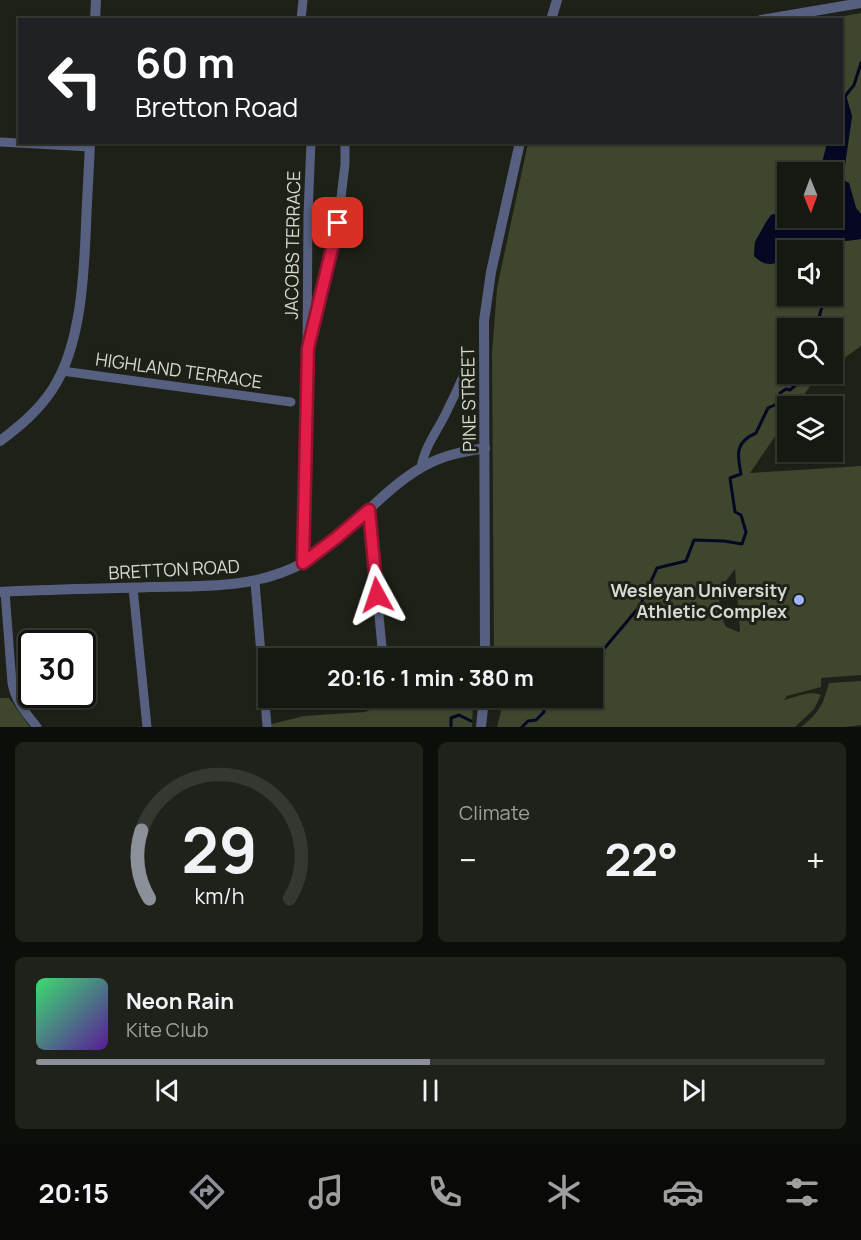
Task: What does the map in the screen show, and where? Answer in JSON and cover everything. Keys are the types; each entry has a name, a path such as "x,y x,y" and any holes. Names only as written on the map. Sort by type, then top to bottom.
{"street":[{"path":"95,18 96,0"},
{"path":"301,18 303,0"},
{"path":"552,18 557,0"},
{"path":"773,18 861,3"},
{"path":"0,142 18,143"},
{"path":"0,441 30,416 54,388 62,371 76,322 82,286 90,145 60,144"},
{"name":"JACOBS TERRACE","path":"303,563 311,144"},
{"name":"JACOBS TERRACE","path":"308,348 338,223 345,144"},
{"name":"PINE STREET","path":"485,648 484,343 487,297 520,144"},
{"name":"HIGHLAND TERRACE","path":"62,371 291,402"},
{"path":"421,468 428,446 465,372"},
{"name":"BRETTON ROAD","path":"2,592 255,582 303,563 421,468 450,455 485,447"},
{"path":"369,510 382,648"},
{"path":"255,582 267,726"},
{"path":"133,588 147,727"},
{"path":"2,592 14,694 18,703 37,727"},
{"path":"482,727 483,708"}],"green space":[{"path":"861,13 861,214 856,208 849,183 845,181 844,171 852,116 845,96 843,99 843,18 834,18"},
{"path":"528,144 827,144 822,162 777,162 777,214 771,215 755,242 754,256 770,264 777,262 777,306 843,306 843,241 861,239 861,346 843,359 843,318 777,318 777,384 811,384 803,396 777,396 777,434 750,473 861,466 861,675 821,678 821,687 787,696 784,700 808,694 821,695 814,709 795,727 497,727 502,708 603,708 603,648 494,648 492,354 497,288","holes":["735,569 740,631 726,627 720,614 719,590"]},
{"path":"861,681 861,725 801,727 820,708 829,683"},
{"path":"0,698 9,698 30,727 0,727"},
{"path":"375,708 473,708 472,727 268,727 304,716 365,712"}],"water":[{"path":"846,95 852,116 844,172 845,181 849,183 856,208 861,214 861,239 843,241 777,240 777,263 762,262 754,256 755,242 771,215 777,214 777,228 843,228 843,162 822,162 827,144 843,144 843,100"}],"waterway":[{"path":"845,99 854,85 861,63"},
{"path":"819,318 822,306"},
{"path":"603,650 640,606 657,568 686,561 694,540 742,544 746,532 741,515 735,512 730,478 741,474 739,449 744,440 756,433 768,408 779,403 780,393 786,389 790,390 797,384"},
{"path":"522,727 528,721 536,720 544,712 544,708"},
{"path":"451,727 451,718 459,715 471,721"}],"place":[{"name":"Wesleyan University Athletic Complex","path":"799,600"}],"route":[{"path":"338,223 308,348 303,563 369,510 377,595"}]}
